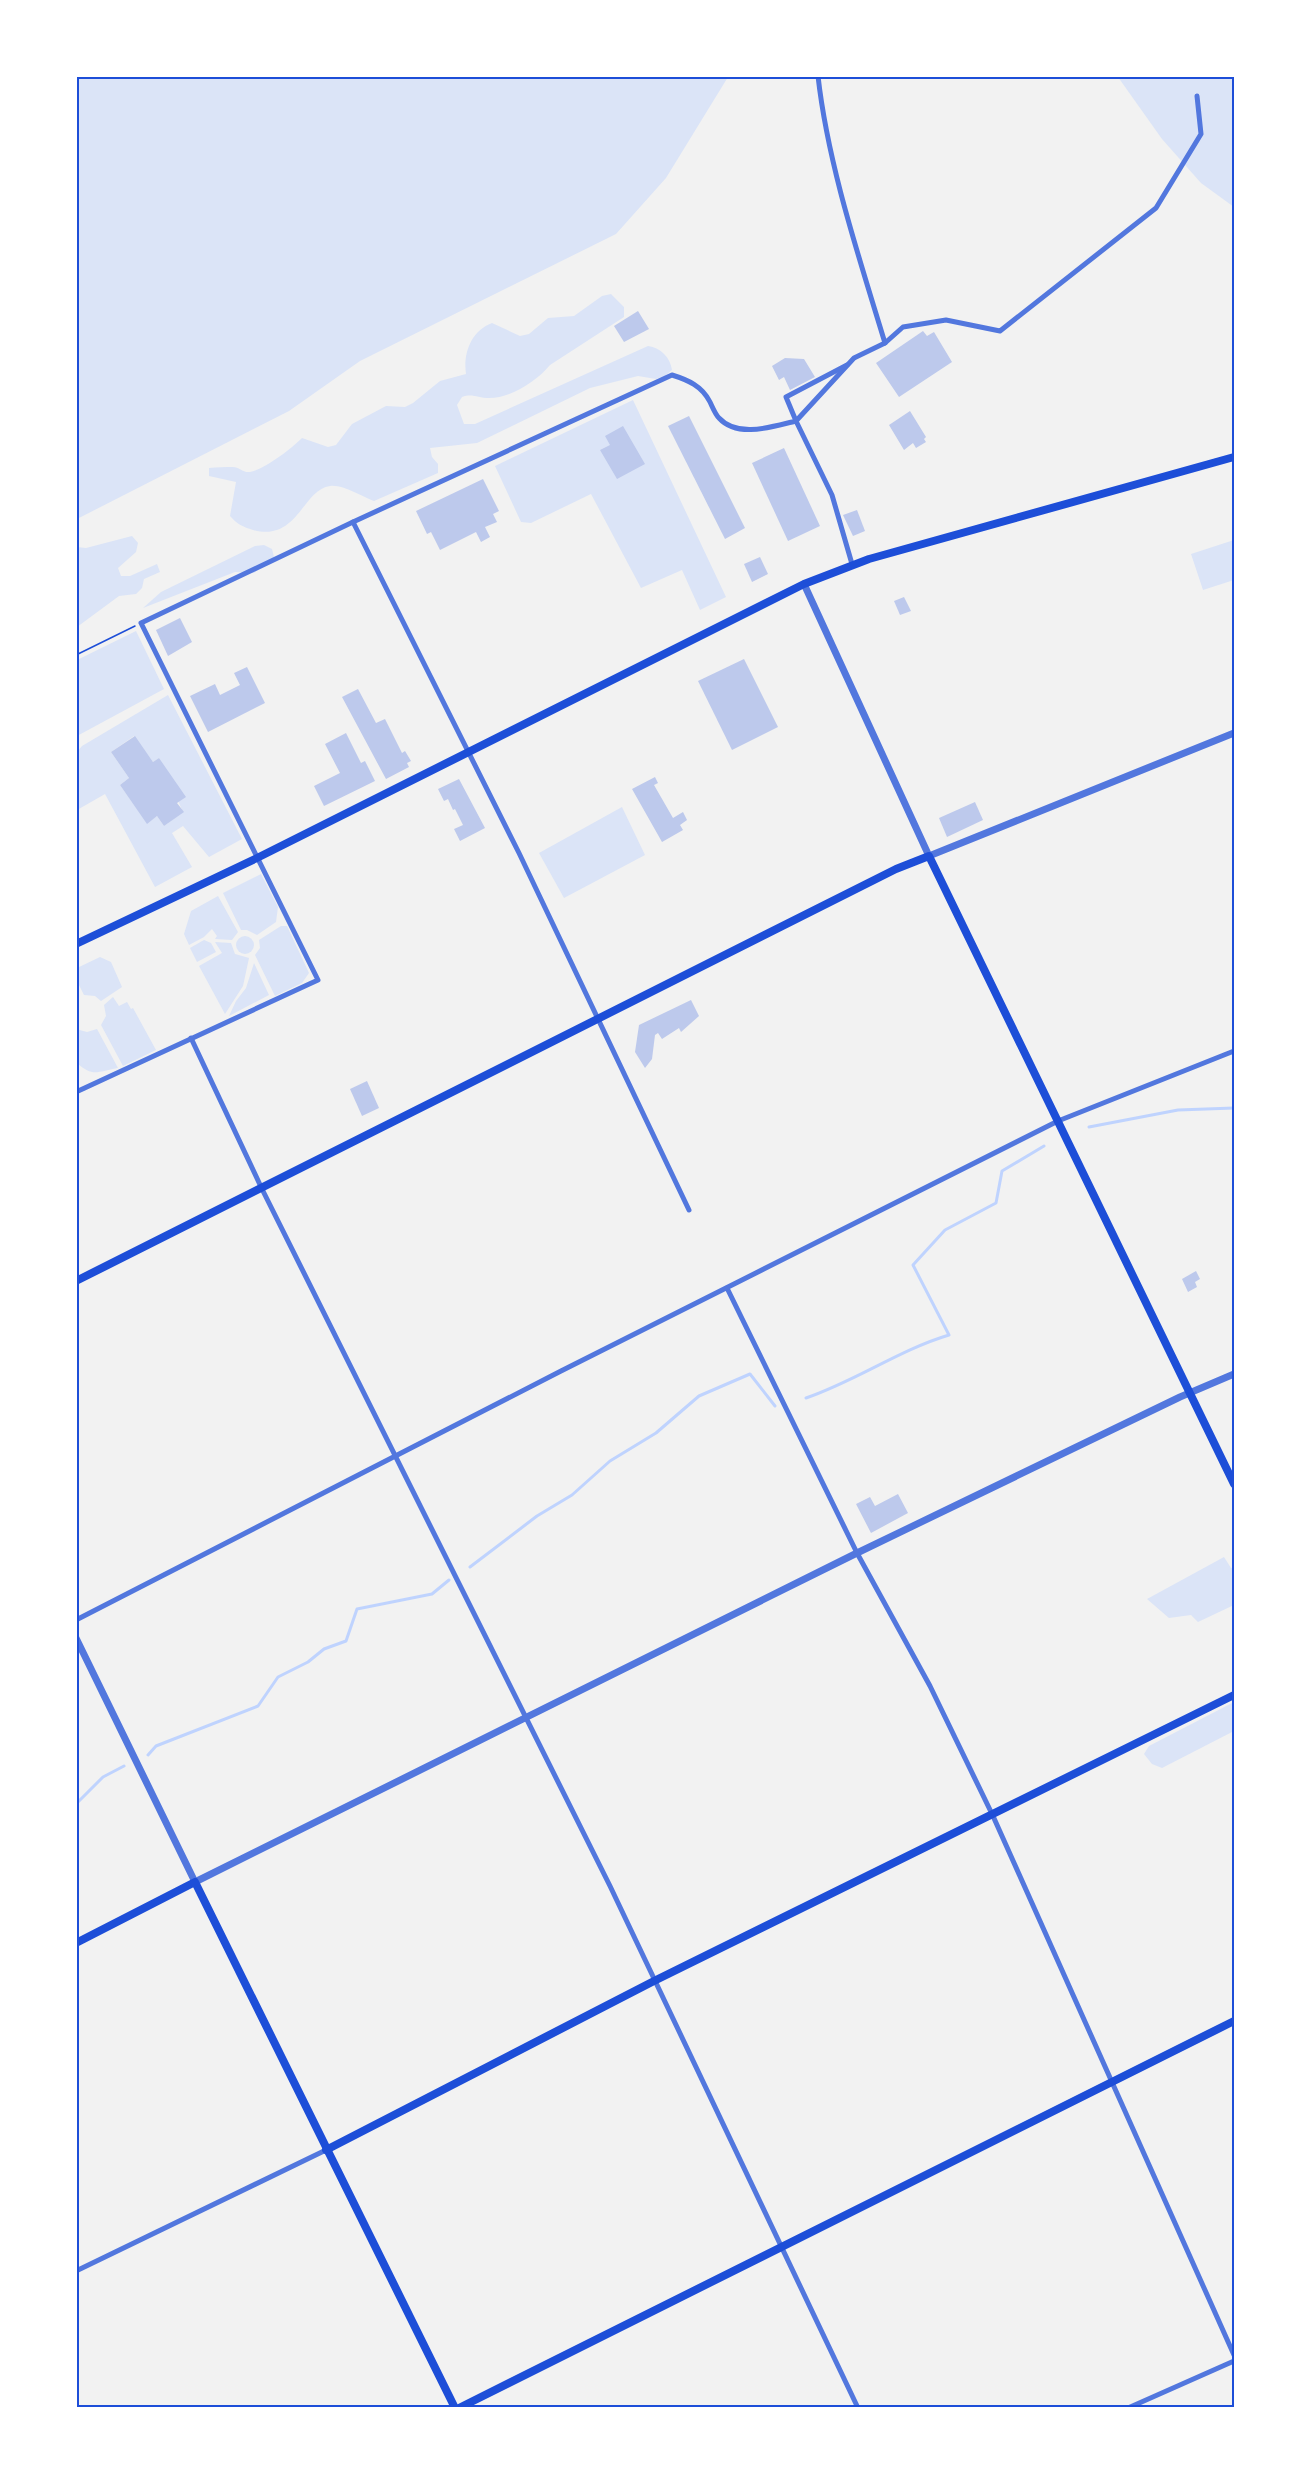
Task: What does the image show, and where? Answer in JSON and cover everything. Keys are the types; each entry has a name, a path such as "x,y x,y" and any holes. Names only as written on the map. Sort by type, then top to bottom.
{"main road":[{"path":"76,944 257,858 804,584 852,564 1234,457"},
{"path":"76,1281 896,869 929,856 1234,1484"},
{"path":"326,2150 654,1981 993,1816 1234,1695"},
{"path":"76,1943 195,1882 326,2150 457,2408 1234,2021"}],"street":[{"path":"818,76 821,103 853,236 885,343"},
{"path":"76,1092 318,980 141,623 353,522 672,375 687,380 705,392 719,419 735,427 758,430 796,421 854,358 885,343 903,327 946,320 1000,331 1134,226 1161,202 1201,134 1197,96"},
{"path":"847,365 786,396 832,495 852,564"},
{"path":"353,522 600,1018 689,1210"},
{"path":"804,584 929,856 1234,734"},
{"path":"191,1038 262,1189 398,1456 526,1717 858,2408"},
{"path":"76,1620 1058,1121 1234,1050"},
{"path":"727,1288 857,1553 930,1686 993,1816 1234,2355"},
{"path":"76,1638 195,1882 857,1553 1234,1374"},
{"path":"76,2271 326,2150"},
{"path":"1128,2408 1234,2361"}],"path":[{"path":"76,655 141,623"}],"shaded area":[{"path":"77,76 728,77 666,178 616,234 360,361 289,411 77,519"},
{"path":"1118,77 1234,77 1234,207 1201,183 1162,139"},
{"path":"611,294 624,307 624,317 550,365 538,377 515,392 497,397 485,398 469,395 462,397 457,405 464,424 475,424 648,346 661,351 667,357 672,370 665,376 656,379 638,376 590,388 477,443 430,448 432,457 438,464 438,473 374,501 352,491 330,486 312,496 290,522 280,529 268,532 249,529 233,519 230,516 236,482 209,476 209,468 233,467 248,472 256,470 277,458 302,438 328,447 336,445 352,424 386,406 405,407 440,381 466,374 466,358 470,344 479,331 492,323 520,336 529,334 548,318 574,316 602,296"},
{"path":"633,400 726,597 700,610 682,570 641,588 591,494 531,523 521,522 495,466"},
{"path":"132,536 138,543 136,552 118,568 121,576 130,576 157,564 160,572 144,579 142,588 136,594 119,596 77,627 77,547 86,548"},
{"path":"1234,540 1234,580 1203,590 1191,554"},
{"path":"264,545 272,549 274,557 254,573 235,572 143,608 161,592 255,546"},
{"path":"136,631 164,689 77,736 77,660"},
{"path":"168,695 242,839 209,857 183,826 172,833 192,867 155,887 105,794 77,810 77,752 82,746","holes":["134,736 153,762 159,758 183,812 164,826 157,816 147,823 120,785 129,778 111,752"]},
{"path":"622,807 645,855 564,898 539,853"},
{"path":"261,874 278,907 276,922 257,935 241,930 223,893"},
{"path":"218,896 238,932 232,940 215,939 217,936 212,929 204,937 189,945 184,934 191,911"},
{"path":"281,926 287,926 309,973 302,983 275,996 255,955 260,948 259,940"},
{"path":"245,936 251,939 254,945 251,951 245,954 239,951 236,945 239,939"},
{"path":"204,940 211,943 216,952 197,962 190,948"},
{"path":"215,942 231,943 235,954 249,958 243,986 225,1014 199,966 222,953"},
{"path":"100,957 111,962 122,987 101,1001 95,996 84,995 77,981 77,968"},
{"path":"254,963 269,995 229,1016 236,1001 246,988"},
{"path":"113,997 119,1006 127,1002 131,1009 133,1008 156,1050 123,1066 101,1025 106,1016 104,1005"},
{"path":"76,1029 87,1032 97,1029 118,1068 91,1072 77,1063"},
{"path":"1224,1557 1231,1568 1234,1567 1234,1605 1198,1622 1191,1615 1169,1618 1147,1599"},
{"path":"1234,1702 1234,1731 1162,1768 1152,1764 1144,1754 1149,1746"}],"building":[{"path":"638,311 649,329 624,342 614,326"},
{"path":"923,331 927,336 934,332 952,362 899,397 876,363"},
{"path":"785,358 804,359 815,377 790,390 784,377 779,380 772,366"},
{"path":"910,411 926,437 924,439 926,442 916,448 913,443 904,450 889,425"},
{"path":"689,416 745,528 725,539 668,426"},
{"path":"623,426 645,464 617,479 600,450 610,445 605,436"},
{"path":"784,448 820,526 788,541 752,463"},
{"path":"483,479 499,511 493,514 497,522 485,527 490,537 481,542 476,532 440,550 431,532 427,534 416,511"},
{"path":"857,510 865,531 853,536 843,515"},
{"path":"760,557 768,574 752,582 744,564"},
{"path":"904,597 911,611 900,615 894,601"},
{"path":"180,618 192,642 168,656 156,630"},
{"path":"744,659 778,727 732,750 698,681"},
{"path":"247,667 265,703 208,732 190,696 215,684 220,695 240,685 234,673"},
{"path":"358,689 376,723 385,719 402,753 405,751 411,761 407,763 409,767 386,779 342,697"},
{"path":"346,733 361,763 365,761 375,781 324,806 314,786 340,773 325,744"},
{"path":"135,736 153,762 159,758 186,797 177,803 184,812 164,826 157,816 147,824 120,785 129,778 111,752"},
{"path":"655,777 658,783 654,785 673,818 683,812 687,820 680,825 683,830 662,842 632,789"},
{"path":"459,779 485,828 460,841 454,829 463,825 455,809 453,810 448,799 444,801 438,789"},
{"path":"975,802 983,820 947,837 939,818"},
{"path":"691,1000 699,1016 681,1032 679,1028 662,1039 658,1033 655,1035 652,1059 645,1068 635,1052 639,1025"},
{"path":"367,1081 379,1108 362,1116 350,1089"},
{"path":"1196,1271 1200,1279 1195,1282 1197,1287 1188,1292 1182,1279"},
{"path":"898,1494 908,1513 871,1533 856,1504 870,1497 875,1506"}],"waterway":[{"path":"1089,1127 1178,1110 1234,1108"},
{"path":"806,1398 949,1335 913,1265 945,1230 996,1203 1002,1171 1044,1146"},
{"path":"470,1567 537,1516 572,1495 610,1461 656,1433 699,1396 750,1374 775,1406"},
{"path":"148,1755 156,1746 258,1706 278,1677 308,1662 324,1649 346,1641 357,1609 432,1594 449,1580"},
{"path":"76,1804 103,1777 124,1766"}]}
